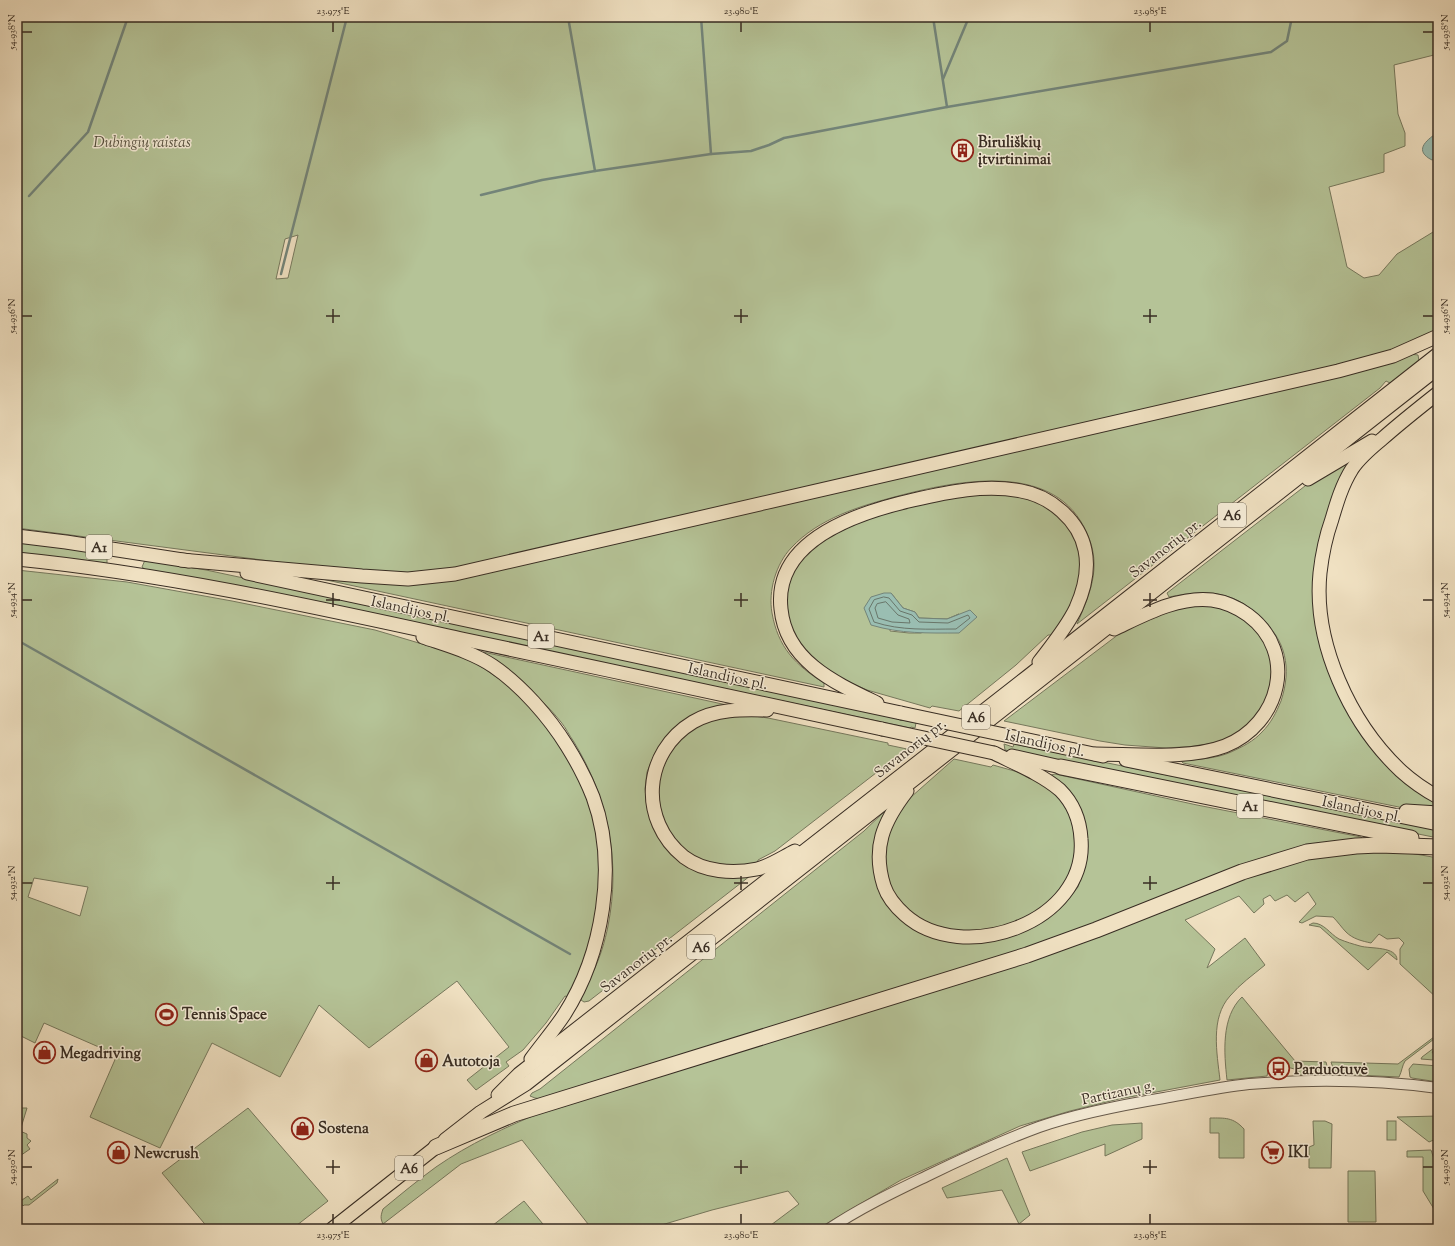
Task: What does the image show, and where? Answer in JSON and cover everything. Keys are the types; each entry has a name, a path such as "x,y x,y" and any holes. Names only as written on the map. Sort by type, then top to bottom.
{"highway":[{"name":"Islandijos pl.","path":"1061,767 1438,844"},
{"path":"436,1147 520,1112 1026,955 1096,930 1242,872 1307,852 1379,844 1438,847"}],"main road":[{"path":"181,560 408,579 455,574 1338,371 1393,356 1438,336"},
{"name":"Savanorių pr.","path":"481,1112 519,1074 1028,677 1438,354"},
{"name":"Savanorių pr.","path":"332,1229 481,1112 526,1084 1438,368"},
{"path":"1438,393 1367,452 1353,468 1340,492 1328,532 1320,573 1320,600 1328,649 1336,674 1348,700 1370,737 1401,771 1424,789 1438,797"},
{"path":"1256,511 1399,424"},
{"path":"901,713 842,686 822,674 801,656 784,627 780,598 788,569 802,550 812,541 841,523 863,514 893,505 955,491 1002,489 1022,491 1036,495 1052,503 1071,521 1079,533 1085,548 1085,580 1077,606 1072,616 1028,677"},
{"name":"Islandijos pl.","path":"17,536 66,542 231,569 1014,737 1438,824"},
{"name":"Islandijos pl.","path":"17,559 140,574 206,586 374,620 1061,767"},
{"path":"1090,642 1154,610 1196,600 1212,600 1237,607 1260,625 1267,634 1278,662 1278,677 1275,691 1264,716 1255,727 1241,738 1224,746 1203,752 1179,754 1095,754"},
{"path":"374,620 466,653 493,666 537,706 557,730 580,768 593,798 601,828 606,872 603,909 596,939 586,972 564,1015 519,1074"},
{"path":"802,711 750,709 732,710 709,715 694,721 667,745 660,757 653,777 651,794 656,819 669,842 685,858 703,866 722,871 740,871 758,868 815,842"},
{"path":"918,776 899,801 888,819 880,839 878,854 880,869 886,892 892,903 914,923 942,934 958,937 977,937 993,935 1013,929 1052,908 1064,894 1073,882 1080,864 1082,844 1080,829 1075,814 1070,803 1061,791 1046,780 994,753"},
{"path":"1360,808 1438,813"}],"street":[{"name":"Partizanų g.","path":"829,1229 907,1185 1006,1140 1040,1127 1110,1108 1202,1091 1263,1083 1338,1082 1438,1088"}],"green space":[{"name":"Dubingių raistas","path":"17,17 1438,17 1438,54 1394,65 1398,114 1405,133 1405,146 1384,154 1384,172 1329,187 1347,267 1364,278 1379,275 1397,254 1438,229 1438,331 1400,349 1316,371 460,567 388,575 354,572 17,528","holes":["298,235 288,278 276,279 285,239"]},
{"path":"1410,354 1418,355 1419,361 1392,384 1386,381 1380,388 1077,624 1091,587 1094,564 1093,552 1090,540 1084,527 1069,506 1049,492 1025,484 1000,481 946,485 869,504 841,514 827,521 802,538 786,554 774,578 771,596 772,613 783,645 796,662 824,683 824,687 317,578 390,583"},
{"path":"1354,453 1317,563 1334,682 1348,713 1367,743 1396,773 1438,802 1438,815 1183,763 1181,761 1219,756 1231,752 1244,746 1259,735 1271,721 1281,701 1286,677 1286,666 1281,645 1276,635 1260,617 1242,603 1229,597 1214,593 1192,593 1169,597 1167,593 1314,479"},
{"path":"971,492 1024,494 1068,521 1083,552 1081,587 1054,635 1048,635 1016,665 959,711 932,706 930,708 867,690 828,673 807,656 787,625 787,581 811,546 879,512","holes":["891,593 903,608 915,612 919,618 947,619 959,614 921,633 890,631"]},
{"path":"17,542 107,554 107,564 17,554"},
{"path":"145,560 206,570 801,697 916,723 915,728 260,590 146,570 142,567"},
{"path":"17,570 127,582 232,601 375,630 456,654 477,664 504,682 537,712 584,781 599,841 599,920 571,998 565,996 546,1023 523,1050 506,1062 509,1066 476,1090 467,1080 509,1047 457,981 369,1048 319,1005 280,1077 212,1043 160,1148 90,1117 117,1055 44,1023 35,1043 17,1034","holes":["34,878 88,887 80,916 28,897"]},
{"path":"1210,605 1243,616 1258,630 1266,644 1272,665 1270,696 1246,730 1222,741 1198,746 1166,748 1125,745 1100,741 1004,721 1119,634 1141,620 1176,607"},
{"path":"483,652 727,705 679,725 666,737 655,753 647,772 645,789 647,807 653,825 662,843 685,865 750,876 589,1001 584,1002 581,1000 584,989 596,967 602,949 612,902 612,854 609,831 603,808 586,763 563,724 534,694 483,654"},
{"path":"747,715 888,743 888,745 907,749 775,851 758,860 757,866 741,868 703,863 675,844 659,812 657,779 677,740 708,720 725,716"},
{"path":"1004,744 1013,747 1014,744 1438,830 1438,838 1005,750"},
{"path":"954,759 991,767 993,765 1025,774 1046,786 1060,799 1069,812 1076,838 1075,859 1066,884 1037,913 993,931 939,930 904,911 886,883 882,847 902,805"},
{"path":"1055,774 1197,805 1361,837 1363,839 1019,952 542,1099 530,1096 864,831 886,810 888,811 875,843 900,916 915,929 939,938 997,939 1038,924 1064,904 1078,887 1084,867 1087,849 1087,836 1052,779 1051,775"},
{"path":"1347,851 1404,852 1438,858 1438,999 1400,964 1400,949 1404,943 1399,938 1387,939 1379,934 1371,943 1361,940 1355,938 1344,930 1333,917 1316,916 1302,923 1299,922 1316,904 1308,892 1295,902 1287,895 1275,901 1270,895 1263,899 1264,904 1254,913 1239,896 1185,920 1215,949 1207,968 1245,938 1265,965 1230,996 1220,1015 1216,1036 1220,1080 1119,1099 1070,1111 1020,1126 901,1180 819,1228 814,1226 809,1229 775,1229 771,1225 799,1204 788,1191 712,1210 648,1229 592,1229 522,1140 461,1164 383,1224 382,1222 381,1216 383,1209 436,1167 488,1136 542,1112 1241,877 1285,864"},
{"path":"1317,923 1344,941 1364,947 1393,952 1397,960 1387,952 1368,970 1320,927 1309,925"},
{"path":"1242,997 1295,1061 1326,1062 1328,1070 1323,1070 1322,1075 1300,1075 1298,1070 1276,1064 1269,1067 1267,1076 1227,1080 1225,1047 1227,1025 1235,1005"},
{"path":"1438,1034 1438,1036 1405,1061 1399,1077 1335,1074 1331,1062 1398,1064"},
{"path":"1438,1045 1438,1048 1432,1052 1435,1056 1434,1060 1421,1059 1422,1057"},
{"path":"1413,1064 1438,1066 1438,1082 1410,1077 1409,1069"},
{"path":"17,1108 27,1108 20,1131 27,1134 27,1138 31,1141 27,1145 30,1149 17,1158"},
{"path":"248,1108 328,1201 292,1229 209,1229 162,1173"},
{"path":"1438,1116 1438,1138 1429,1142 1397,1117"},
{"path":"1210,1118 1224,1118 1232,1120 1244,1129 1244,1158 1219,1158 1219,1133 1210,1133"},
{"path":"1313,1121 1325,1121 1332,1124 1331,1168 1309,1168 1309,1147 1314,1145"},
{"path":"1387,1121 1396,1121 1396,1140 1387,1140"},
{"path":"1142,1123 1142,1139 1105,1156 1105,1144 1030,1171 1022,1152 1082,1132 1112,1125"},
{"path":"1431,1150 1438,1171 1438,1214 1423,1191 1423,1157 1407,1157 1407,1151"},
{"path":"1007,1158 1030,1215 1019,1224 1002,1190 947,1198 942,1188"},
{"path":"1348,1171 1375,1171 1376,1222 1348,1222"},
{"path":"58,1179 57,1183 29,1205 23,1206 21,1203 22,1200 28,1196 31,1200"},
{"path":"524,1201 547,1229 488,1229"}],"water":[{"path":"1437,133 1438,158 1432,160 1424,153 1423,146"},
{"path":"884,593 891,593 903,608 915,612 919,618 947,619 970,610 977,617 959,633 925,633 893,630 871,625 864,608 871,597"}],"waterway":[{"path":"29,196 88,132 128,17"},
{"path":"281,274 347,17"},
{"path":"568,17 595,171"},
{"path":"701,17 711,154"},
{"path":"933,17 947,107"},
{"path":"943,79 969,17"},
{"path":"481,195 542,180 595,171 711,154 751,151 784,138 947,107 1271,52 1287,41 1292,17"},
{"path":"17,640 570,954"}],"place":[{"name":"Biruliškių įtvirtinimai","path":"962,151"},
{"name":"Tennis Space","path":"166,1014"},
{"name":"Megadriving","path":"44,1053"},
{"name":"Autotoja","path":"426,1061"},
{"name":"Parduotuvė","path":"1279,1069"},
{"name":"Sostena","path":"302,1128"},
{"name":"IKI","path":"1273,1152"},
{"name":"Newcrush","path":"119,1153"}]}
